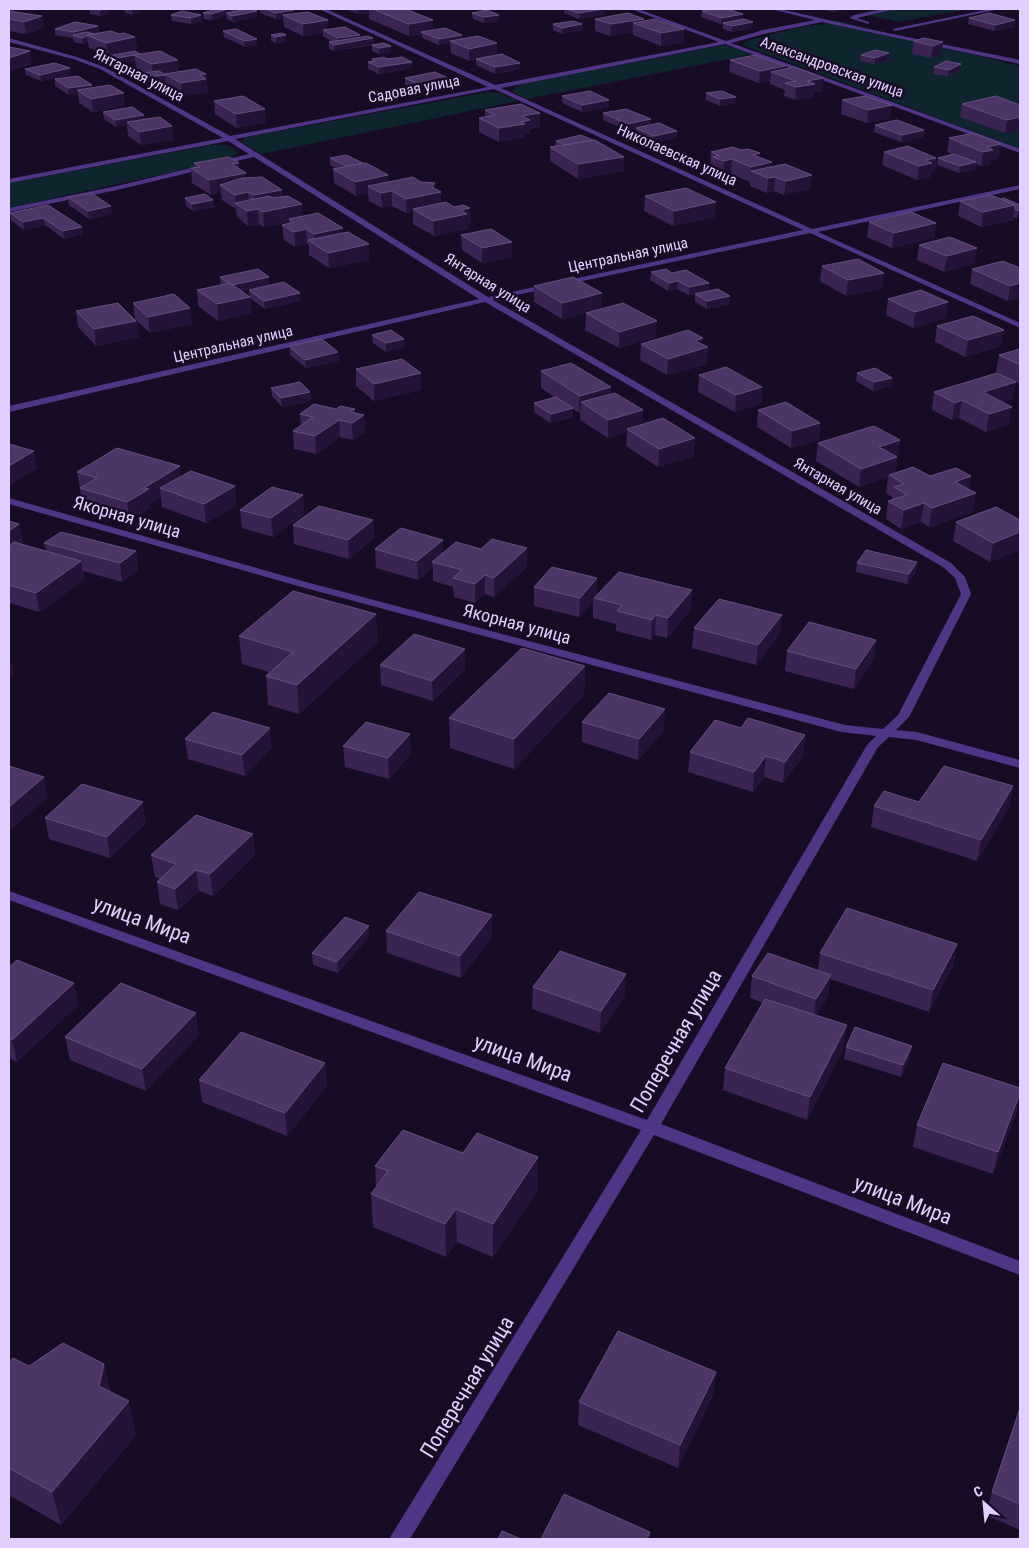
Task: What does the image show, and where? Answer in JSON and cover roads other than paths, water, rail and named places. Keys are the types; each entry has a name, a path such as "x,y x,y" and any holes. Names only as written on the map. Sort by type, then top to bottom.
{"street":[{"name":"Николаевская улица","path":"322,9 492,88 1020,326"},
{"name":"Александровская улица","path":"634,9 1020,151"},
{"name":"Александровская улица","path":"774,9 1020,62"},
{"path":"876,25 852,18 892,9"},
{"path":"895,29 997,9"},
{"name":"Садовая улица","path":"9,181 728,42 763,32 824,20"},
{"path":"886,27 1020,55"},
{"name":"Янтарная улица","path":"9,40 75,58 102,68 230,139 488,299 946,564"},
{"path":"9,210 117,188 254,155"},
{"name":"Центральная улица","path":"9,409 488,299 1020,187"},
{"name":"Якорная улица","path":"9,501 302,584 845,729 917,736 1020,764"},
{"name":"Поперечная улица","path":"399,1539 651,1127 873,744 903,717 966,594 960,577 946,564"},
{"name":"улица Мира","path":"9,895 651,1127 1020,1268"}]}
